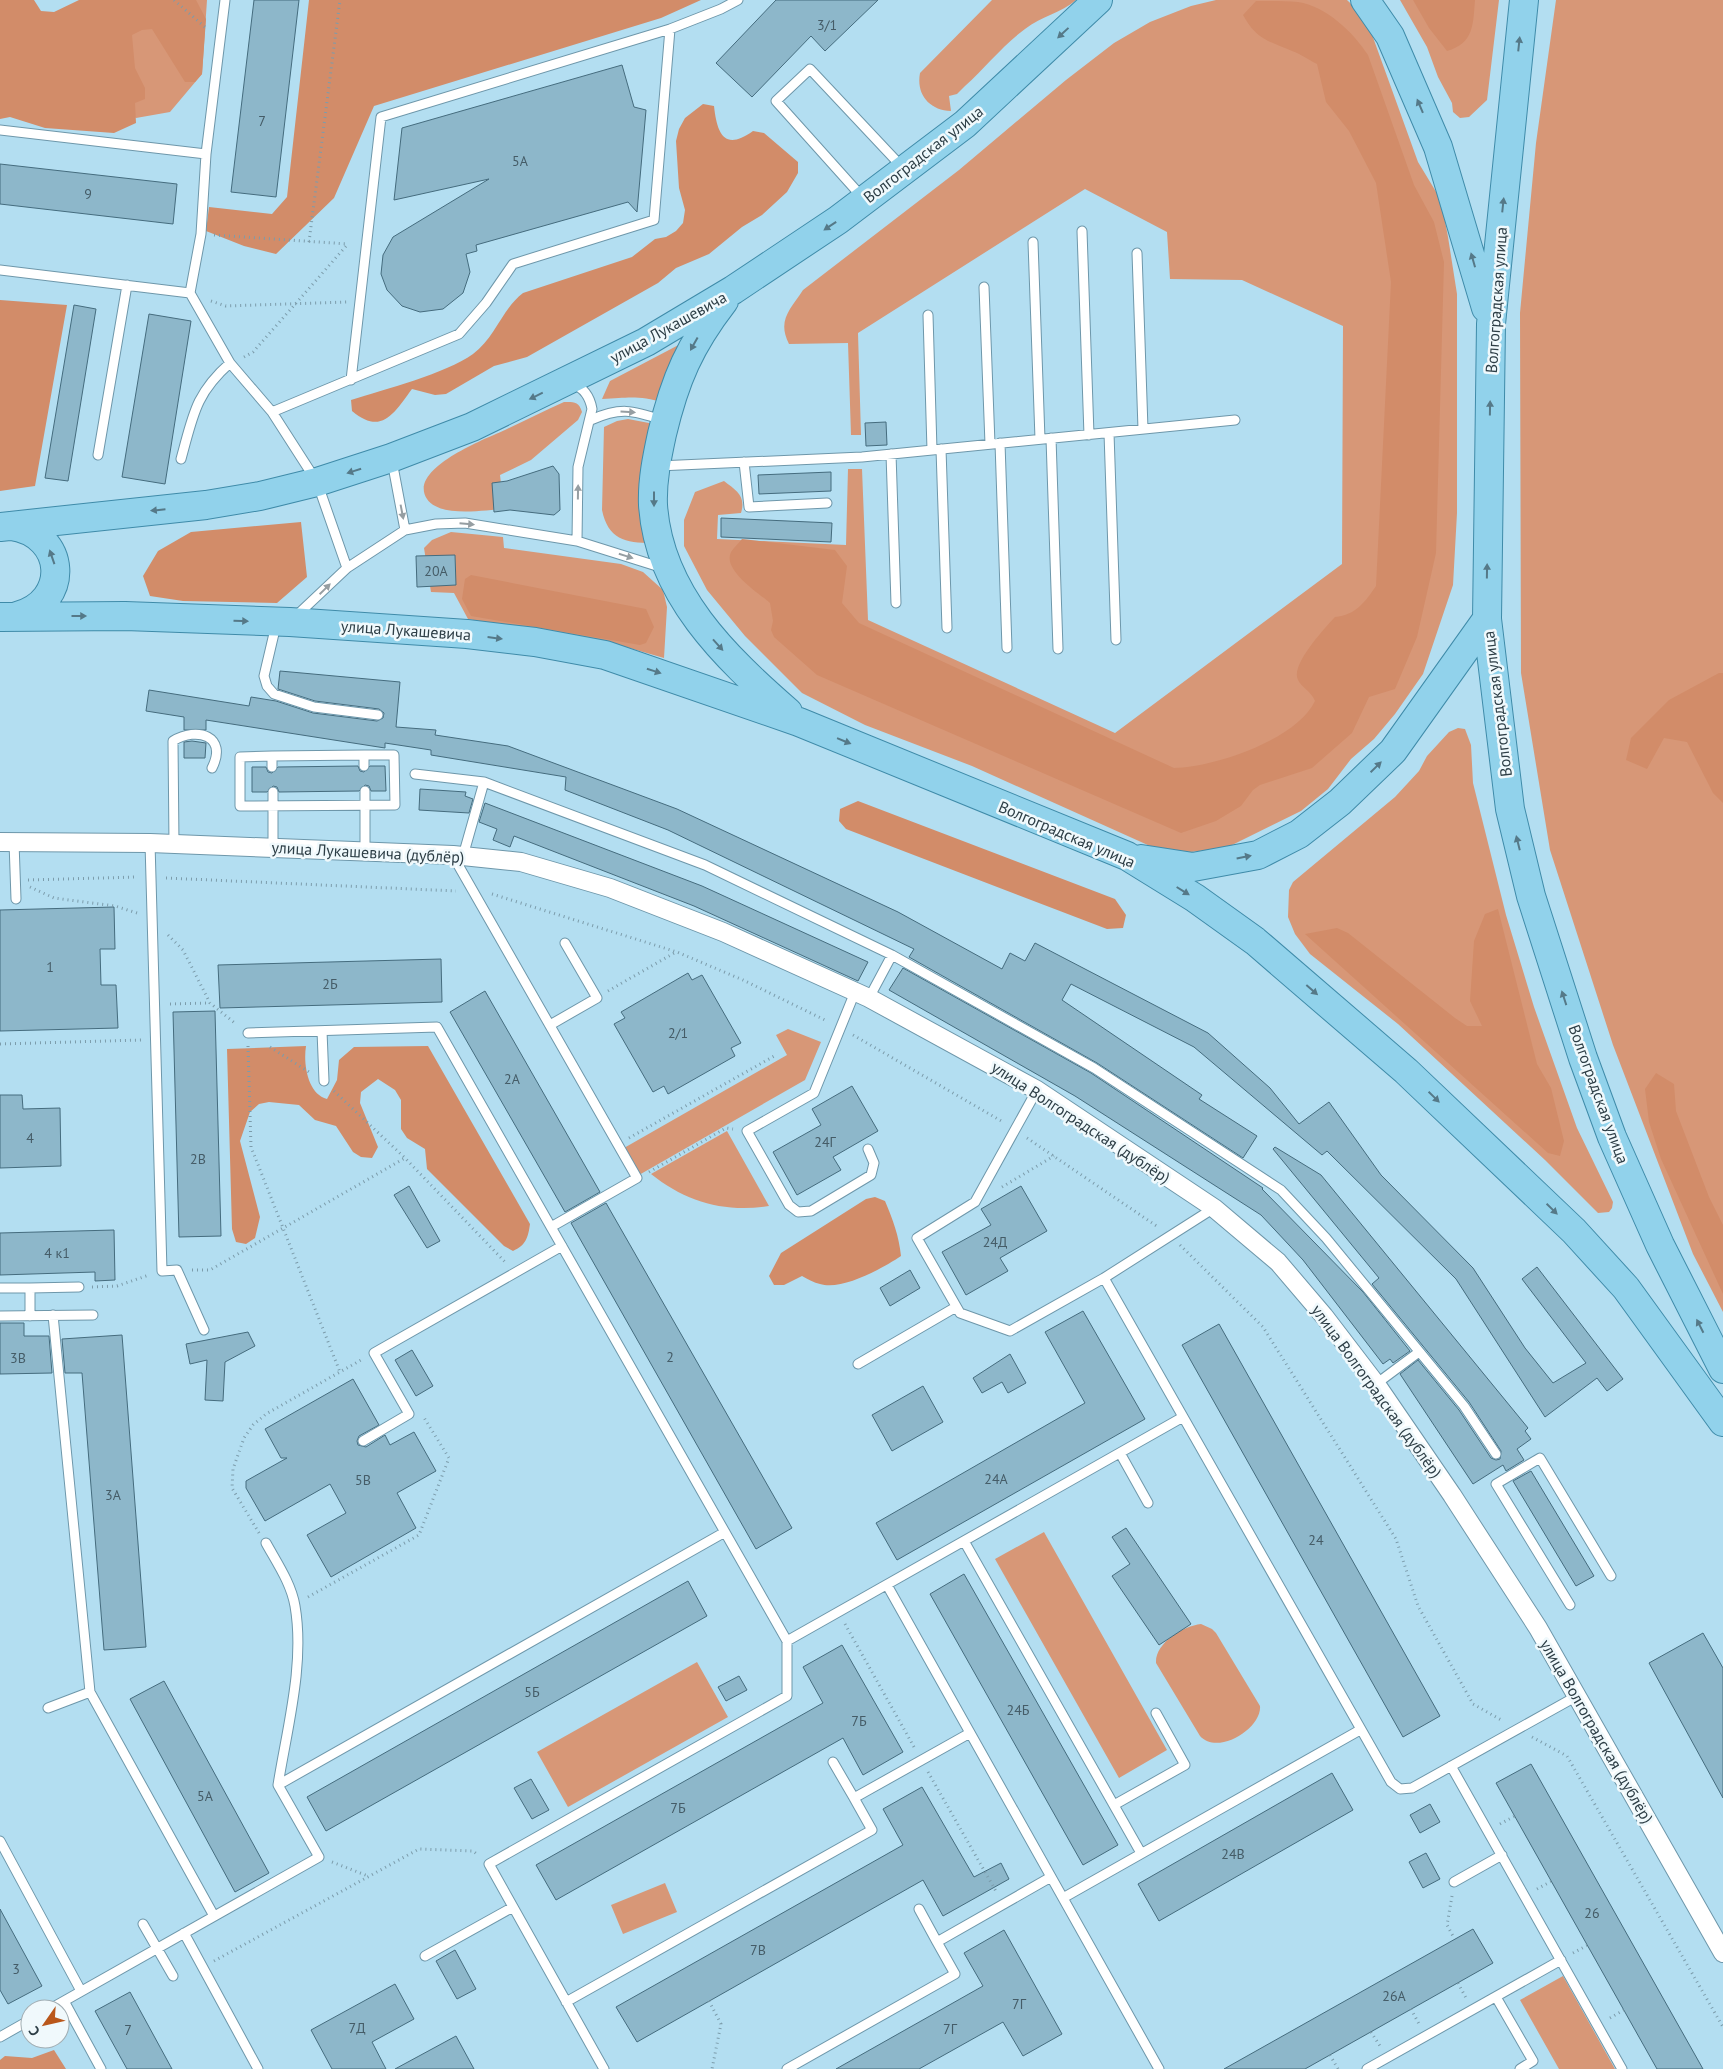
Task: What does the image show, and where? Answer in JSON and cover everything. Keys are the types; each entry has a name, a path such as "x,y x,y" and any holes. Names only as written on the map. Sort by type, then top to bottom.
{"main road":[{"name":"Волгоградская улица","path":"733,290 838,220 965,124 1098,0"},
{"path":"1365,0 1390,36 1438,148 1491,324"},
{"name":"Волгоградская улица","path":"1524,0 1491,324 1486,619 1510,809 1531,896 1583,1058 1612,1137 1660,1245 1723,1369"},
{"path":"733,290 703,328 681,369 665,421 655,466 654,504 658,540 682,598 708,634 744,674 799,722"},
{"name":"улица Лукашевича","path":"4,526 206,505 317,482 392,458 472,427 563,383 646,342 733,290"},
{"path":"4,526 26,528 41,538 52,552 56,569 53,587 44,602 30,612 6,616"},
{"name":"улица Лукашевича","path":"6,616 124,616 283,622 467,634 535,642 605,655 799,722"},
{"path":"1127,856 1193,867 1258,855 1299,834 1340,802 1393,751 1486,619"},
{"name":"Волгоградская улица","path":"799,722 1127,856 1195,898 1255,941 1406,1070 1574,1231 1626,1288 1723,1422"}],"street":[{"name":"улица Лукашевича (дублёр)","path":"7,842 150,843 458,856 521,862 592,883 723,932"},
{"name":"улица Волгоградская (дублёр)","path":"723,932 862,995 1037,1090 1214,1208 1278,1262 1324,1316 1376,1384 1452,1495 1538,1628 1723,1953"}],"lane":[{"path":"224,0 206,154 201,234 190,293 230,363 272,412 317,482 347,568"},
{"path":"351,380 381,117 670,29 722,9 738,0"},
{"path":"272,412 459,334 486,303 513,264 654,220 670,29"},
{"path":"864,199 776,101 810,69 905,170"},
{"path":"0,130 206,154"},
{"path":"1082,231 1089,435"},
{"path":"1033,242 1040,439"},
{"path":"1136,253 1143,429"},
{"path":"0,270 190,293"},
{"path":"98,455 127,285"},
{"path":"984,287 990,444"},
{"path":"928,315 947,628"},
{"path":"181,459 196,406 211,379 230,363"},
{"path":"563,383 575,384 584,391 590,400 591,420 578,467 577,541"},
{"path":"591,420 612,410 639,412 665,421"},
{"path":"655,466 891,454 1235,420"},
{"path":"1109,432 1116,640"},
{"path":"1050,438 1058,649"},
{"path":"1000,443 1007,648"},
{"path":"891,454 896,603"},
{"path":"392,458 405,530"},
{"path":"744,462 749,507 828,503"},
{"path":"378,715 314,706 274,694 267,686 264,676 283,622 347,568 405,530 436,524 466,523 577,541 669,570"},
{"path":"174,844 173,741 183,735 197,734 207,736 216,744 218,756 212,768"},
{"path":"394,755 395,804 240,806 240,757 364,756 394,755"},
{"path":"272,756 272,767"},
{"path":"364,756 364,766"},
{"path":"415,774 484,782 705,864 892,955 1094,1068 1280,1190 1326,1238 1464,1406 1496,1454"},
{"path":"484,782 458,856 474,892 637,1178 551,1227"},
{"path":"365,791 365,852"},
{"path":"273,792 273,848"},
{"path":"7,842 15,881 16,899"},
{"path":"150,843 162,1271 177,1270 204,1330"},
{"path":"550,1025 597,998 565,943"},
{"path":"868,1149 874,1163 871,1175 811,1211 798,1212 789,1205 747,1131 814,1093 841,1028 862,995 892,955"},
{"path":"248,1033 437,1027 787,1641 787,1696 489,1864 604,2069"},
{"path":"322,1031 324,1081"},
{"path":"1037,1090 975,1202 917,1238 960,1313 1010,1331 1104,1278 1214,1208"},
{"path":"363,1440 410,1414 374,1353 562,1246"},
{"path":"1104,1278 1390,1782 1400,1790 1412,1788 1577,1696"},
{"path":"0,1288 79,1287"},
{"path":"30,1288 30,1316"},
{"path":"858,1364 956,1307"},
{"path":"0,1316 93,1315"},
{"path":"53,1316 90,1692 214,1916"},
{"path":"1376,1384 1419,1352"},
{"path":"787,1641 1183,1417"},
{"path":"1120,1453 1148,1503"},
{"path":"1570,1605 1496,1484 1540,1458 1611,1576"},
{"path":"278,1785 725,1532"},
{"path":"964,1541 1142,1853"},
{"path":"67,1999 318,1857 278,1785 295,1672 295,1605 287,1579 266,1543"},
{"path":"886,1585 1159,2069"},
{"path":"48,1708 90,1692"},
{"path":"1114,1805 1185,1765 1156,1713"},
{"path":"1062,1898 1360,1730"},
{"path":"854,1798 970,1733"},
{"path":"566,2002 872,1830 833,1762"},
{"path":"1451,1766 1622,2069"},
{"path":"0,1841 81,1991"},
{"path":"1454,1882 1502,1855"},
{"path":"937,1942 1051,1877"},
{"path":"425,1956 513,1907"},
{"path":"787,2069 955,1974 919,1909"},
{"path":"143,1924 173,1976"},
{"path":"184,1933 258,2069"},
{"path":"1367,2069 1561,1960"},
{"path":"1496,1996 1533,2062 1520,2069"},
{"path":"70,2012 101,2069"},
{"path":"0,2037 20,2026"}],"path":[{"path":"174,0 220,40"},
{"path":"309,242 340,0"},
{"path":"201,234 348,244 253,352 230,363"},
{"path":"190,293 226,306 360,302"},
{"path":"15,881 150,877 488,893 677,952 743,980 841,1028 1015,1130 1054,1156 1170,1236 1264,1327 1396,1539 1418,1606 1473,1704 1567,1756 1723,2027"},
{"path":"15,881 54,898 115,906 151,918 183,950 210,1003 248,1033 324,1081 405,1158 516,1272"},
{"path":"597,998 677,952"},
{"path":"154,1004 210,1003"},
{"path":"248,1033 251,1147 340,1372"},
{"path":"0,1044 155,1040"},
{"path":"618,1145 776,1054"},
{"path":"637,1178 726,1128 747,1131"},
{"path":"975,1202 1054,1156"},
{"path":"210,1270 405,1158"},
{"path":"79,1287 117,1286 162,1271"},
{"path":"266,1543 232,1488 233,1470 244,1438 253,1425 266,1414 374,1353"},
{"path":"295,1605 419,1535 449,1458 424,1416 410,1414"},
{"path":"202,1968 419,1849 474,1851 489,1864"},
{"path":"318,1857 369,1876"},
{"path":"1453,1936 1447,1925 1454,1882"},
{"path":"709,2001 722,2024 712,2069"},
{"path":"1330,2055 1338,2069"}],"shaded area":[{"path":"0,0 34,0 41,11 54,12 79,0 196,0 206,19 202,74 195,82 185,82 152,29 142,30 132,35 135,68 145,88 145,99 135,103 136,123 114,133 45,128 10,117 0,119"},
{"path":"86,0 207,0 202,74 170,112 136,118 88,89"},
{"path":"309,0 701,0 661,18 374,106 334,198 276,254 244,246 206,231 209,207 272,214 287,197"},
{"path":"992,0 1076,0 1031,25 1009,42 957,94 949,96 951,111 936,108 922,94 919,81 920,73"},
{"path":"1216,0 1347,0 1366,18 1418,162 1441,200 1448,237 1457,294 1457,513 1453,585 1423,674 1395,714 1374,739 1351,759 1328,789 1301,811 1226,848 1190,852 1150,846 972,766 865,725 802,693 745,636 707,590 684,546 684,520 695,492 724,481 739,494 742,507 741,513 718,515 717,539 846,545 848,469 862,469 868,620 1115,733 1342,564 1343,326 1242,280 1170,279 1167,232 1085,189 858,333 861,435 851,435 848,343 789,344 784,328 790,310 803,290 959,170 1066,80 1114,43 1150,22 1191,6"},
{"path":"1400,0 1499,0 1487,100 1469,117 1460,118 1453,112 1452,103 1438,77 1427,47"},
{"path":"1413,0 1475,0 1474,17 1467,38 1456,48 1447,51 1429,28"},
{"path":"1556,0 1723,0 1723,1312 1693,1254 1613,1045 1550,850 1521,673 1520,313 1536,143"},
{"path":"1256,1 1283,1 1308,4 1338,21 1362,46 1368,55 1414,185 1434,222 1444,262 1436,553 1417,637 1395,689 1369,697 1352,733 1312,768 1260,785 1253,790 1241,806 1216,821 1181,833 817,675 774,637 771,630 773,621 770,603 736,573 730,559 731,552 742,539 835,550 847,566 842,603 859,623 1174,768 1211,763 1253,749 1291,728 1305,715 1315,701 1298,680 1299,665 1310,647 1335,617 1354,611 1364,602 1376,586 1391,282 1376,183 1349,131 1326,102 1317,64 1263,38 1248,23 1243,15"},
{"path":"703,104 714,106 717,124 724,136 735,140 753,131 764,133 798,162 798,173 787,192 762,215 742,227 709,254 676,268 658,283 527,357 494,366 446,394 435,395 412,389 393,413 379,421 362,418 352,411 351,400 447,368 473,354 487,340 509,307 523,293 632,257 655,239 666,237 676,231 683,223 685,210 679,188 676,141 679,129 685,118"},
{"path":"0,300 67,305 35,486 0,491"},
{"path":"688,340 665,403 640,398 602,399 610,381"},
{"path":"564,402 573,402 579,406 582,412 578,420 531,460 500,475 504,509 452,511 433,505 427,499 424,488 428,477 438,466 466,448"},
{"path":"628,419 649,423 655,431 652,543 634,542 619,537 609,527 602,510 604,427 617,421"},
{"path":"301,522 307,577 277,603 183,601 150,596 143,576 158,551 191,532"},
{"path":"451,532 503,537 504,548 621,564 643,572 663,590 667,607 664,658 626,647 468,619 454,593 431,592 424,548 432,540"},
{"path":"471,575 646,609 654,627 646,643 640,645 471,616 462,599 465,579"},
{"path":"1719,673 1723,673 1723,803 1713,793 1687,742 1664,738 1647,769 1626,760 1631,738 1669,700"},
{"path":"1458,728 1465,729 1471,745 1473,783 1506,915 1534,1007 1577,1128 1613,1202 1609,1212 1598,1213 1545,1160 1398,1024 1310,954 1295,934 1288,917 1289,890 1293,882 1395,797 1419,771 1427,756 1449,732"},
{"path":"858,801 1115,899 1126,915 1123,928 1107,929 846,829 839,821 840,809"},
{"path":"1498,909 1537,1064 1551,1088 1564,1141 1560,1156 1548,1153 1305,934 1337,928 1348,933 1455,1018 1467,1026 1482,1026 1470,1001 1474,941 1485,914"},
{"path":"788,1029 821,1042 805,1080 639,1175 624,1148 787,1055 776,1035"},
{"path":"306,1046 305,1062 308,1078 315,1091 327,1099 337,1080 339,1060 354,1047 428,1046 530,1224 524,1244 513,1251 504,1246 427,1169 425,1149 407,1138 401,1129 401,1100 395,1090 378,1079 361,1092 360,1103 378,1147 372,1158 361,1157 353,1152 336,1126 315,1120 299,1105 269,1102 259,1104 250,1112 240,1141 260,1217 255,1238 246,1244 236,1242 232,1229 227,1049"},
{"path":"1656,1073 1674,1084 1676,1111 1709,1197 1723,1225 1723,1294 1661,1159 1649,1122 1645,1089"},
{"path":"727,1131 769,1206 737,1208 707,1203 678,1192 651,1174"},
{"path":"875,1197 885,1201 895,1228 901,1256 862,1277 839,1284 820,1284 802,1276 784,1285 774,1285 769,1276 781,1253 866,1199"},
{"path":"1044,1532 1167,1750 1119,1778 995,1559"},
{"path":"1201,1624 1216,1633 1260,1706 1259,1714 1247,1730 1238,1737 1217,1743 1208,1741 1200,1736 1156,1663 1160,1649 1165,1642 1186,1628"},
{"path":"697,1662 728,1717 568,1807 537,1752"},
{"path":"665,1883 677,1912 623,1934 611,1905"},
{"path":"1563,1976 1615,2069 1559,2069 1520,2000"},
{"path":"54,2050 66,2069 0,2069 0,2060 5,2056 32,2058"}],"building":[{"path":"254,0 299,0 276,197 231,192"},
{"path":"776,0 878,0 825,51 811,36 752,97 716,63"},
{"path":"622,65 634,107 646,110 637,212 628,202 476,245 477,251 466,254 470,272 463,293 443,309 420,312 402,306 387,290 381,274 383,255 393,237 489,179 394,200 402,128"},
{"path":"0,164 177,184 173,224 0,204"},
{"path":"74,305 96,309 68,481 45,478"},
{"path":"149,314 191,321 165,484 122,477"},
{"path":"886,422 887,445 866,446 865,423"},
{"path":"553,466 559,474 560,510 554,515 510,510 494,512 492,483 507,481"},
{"path":"831,472 831,491 759,494 758,475"},
{"path":"721,518 832,523 831,542 721,537"},
{"path":"455,555 456,585 417,587 416,556"},
{"path":"280,671 400,682 396,727 436,730 435,735 508,746 677,809 898,912 1002,969 1010,953 1025,961 1035,943 1208,1033 1270,1088 1299,1124 1329,1102 1381,1175 1473,1268 1525,1348 1553,1383 1586,1363 1522,1279 1537,1267 1623,1379 1607,1391 1597,1378 1545,1417 1456,1279 1327,1151 1322,1155 1194,1047 1071,984 1062,1000 1202,1095 1199,1099 1257,1136 1243,1158 1097,1063 909,957 914,949 668,830 565,790 566,777 431,755 431,750 385,743 385,748 206,720 206,730 184,730 184,717 146,711 149,690 249,706 251,697 276,701 313,713 377,721 383,718 384,713 379,709 315,701 278,689"},
{"path":"184,742 206,743 205,758 184,758"},
{"path":"358,766 360,771 364,772 370,766 385,766 386,791 371,791 369,786 365,785 359,791 279,792 277,787 273,786 267,792 252,792 252,767 266,767 268,772 272,773 278,767"},
{"path":"420,789 466,792 465,796 473,799 469,813 419,810"},
{"path":"485,803 702,886 868,962 858,981 694,906 514,836 510,847 493,840 497,829 479,822"},
{"path":"114,907 115,949 100,949 101,985 116,985 118,1028 0,1031 0,910"},
{"path":"441,959 442,1002 220,1008 218,965"},
{"path":"903,968 1091,1073 1263,1188 1363,1292 1410,1351 1393,1363 1390,1359 1383,1364 1303,1260 1261,1215 1075,1096 889,990"},
{"path":"688,973 692,980 702,975 741,1043 731,1048 735,1056 668,1094 664,1086 653,1092 614,1024 625,1018 621,1012"},
{"path":"485,991 600,1192 565,1212 450,1012"},
{"path":"215,1011 221,1236 179,1237 173,1012"},
{"path":"852,1086 878,1131 833,1157 841,1170 797,1195 773,1152 821,1125 812,1109"},
{"path":"0,1095 22,1095 23,1109 60,1108 61,1166 0,1168"},
{"path":"1275,1147 1321,1175 1528,1428 1525,1431 1531,1439 1517,1449 1524,1460 1506,1471 1503,1465 1473,1484 1400,1374 1418,1360 1459,1410 1491,1458 1500,1459 1501,1451 1469,1402 1372,1284 1379,1278 1273,1149"},
{"path":"409,1186 440,1241 427,1248 394,1195"},
{"path":"1021,1186 1047,1231 1000,1258 1008,1271 966,1295 942,1252 991,1225 981,1209"},
{"path":"606,1203 792,1528 756,1549 571,1223"},
{"path":"114,1230 115,1280 95,1281 95,1272 0,1275 0,1233"},
{"path":"910,1270 920,1288 890,1306 880,1288"},
{"path":"1083,1311 1145,1419 897,1560 876,1523 1085,1403 1045,1332"},
{"path":"0,1323 24,1323 24,1336 49,1336 52,1373 0,1374"},
{"path":"1219,1324 1440,1716 1403,1737 1182,1345"},
{"path":"248,1332 255,1346 225,1362 223,1401 205,1400 207,1360 190,1364 186,1344"},
{"path":"122,1335 146,1647 104,1650 82,1373 65,1373 62,1339"},
{"path":"412,1350 433,1386 416,1396 395,1360"},
{"path":"1010,1354 1026,1383 1008,1393 1002,1382 982,1393 973,1378"},
{"path":"353,1379 379,1425 359,1436 358,1445 366,1447 385,1435 390,1445 414,1432 436,1471 397,1493 416,1528 331,1577 307,1535 346,1513 330,1484 265,1521 246,1488 246,1481 287,1458 281,1458 265,1429"},
{"path":"923,1386 943,1422 892,1451 872,1415"},
{"path":"1531,1471 1594,1576 1576,1586 1513,1481"},
{"path":"1126,1528 1191,1624 1159,1645 1112,1576 1130,1564 1112,1537"},
{"path":"964,1574 1118,1845 1083,1865 930,1594"},
{"path":"688,1581 707,1616 326,1831 307,1797"},
{"path":"1703,1633 1723,1668 1723,1798 1649,1663"},
{"path":"842,1645 903,1752 863,1775 843,1738 556,1900 536,1865 823,1703 803,1667"},
{"path":"739,1676 747,1690 726,1701 718,1687"},
{"path":"164,1681 269,1873 235,1892 130,1699"},
{"path":"1531,1764 1703,2069 1657,2069 1496,1783"},
{"path":"1332,1773 1353,1810 1159,1921 1138,1884"},
{"path":"531,1779 549,1810 532,1819 514,1788"},
{"path":"922,1787 974,1877 1001,1863 1009,1879 943,1916 923,1880 637,2042 616,2007 903,1845 883,1809"},
{"path":"1430,1804 1440,1822 1420,1833 1410,1815"},
{"path":"1426,1853 1440,1879 1423,1888 1409,1862"},
{"path":"0,1909 42,1986 8,2004 0,1990"},
{"path":"1473,1929 1493,1963 1305,2069 1224,2069"},
{"path":"1004,1930 1062,2034 1023,2056 1003,2022 919,2069 836,2069 983,1986 964,1953"},
{"path":"455,1950 476,1989 457,1999 436,1961"},
{"path":"395,1984 414,2019 372,2042 386,2069 332,2069 311,2030"},
{"path":"130,1992 172,2069 127,2069 95,2011"},
{"path":"456,2036 474,2069 395,2069"}]}
